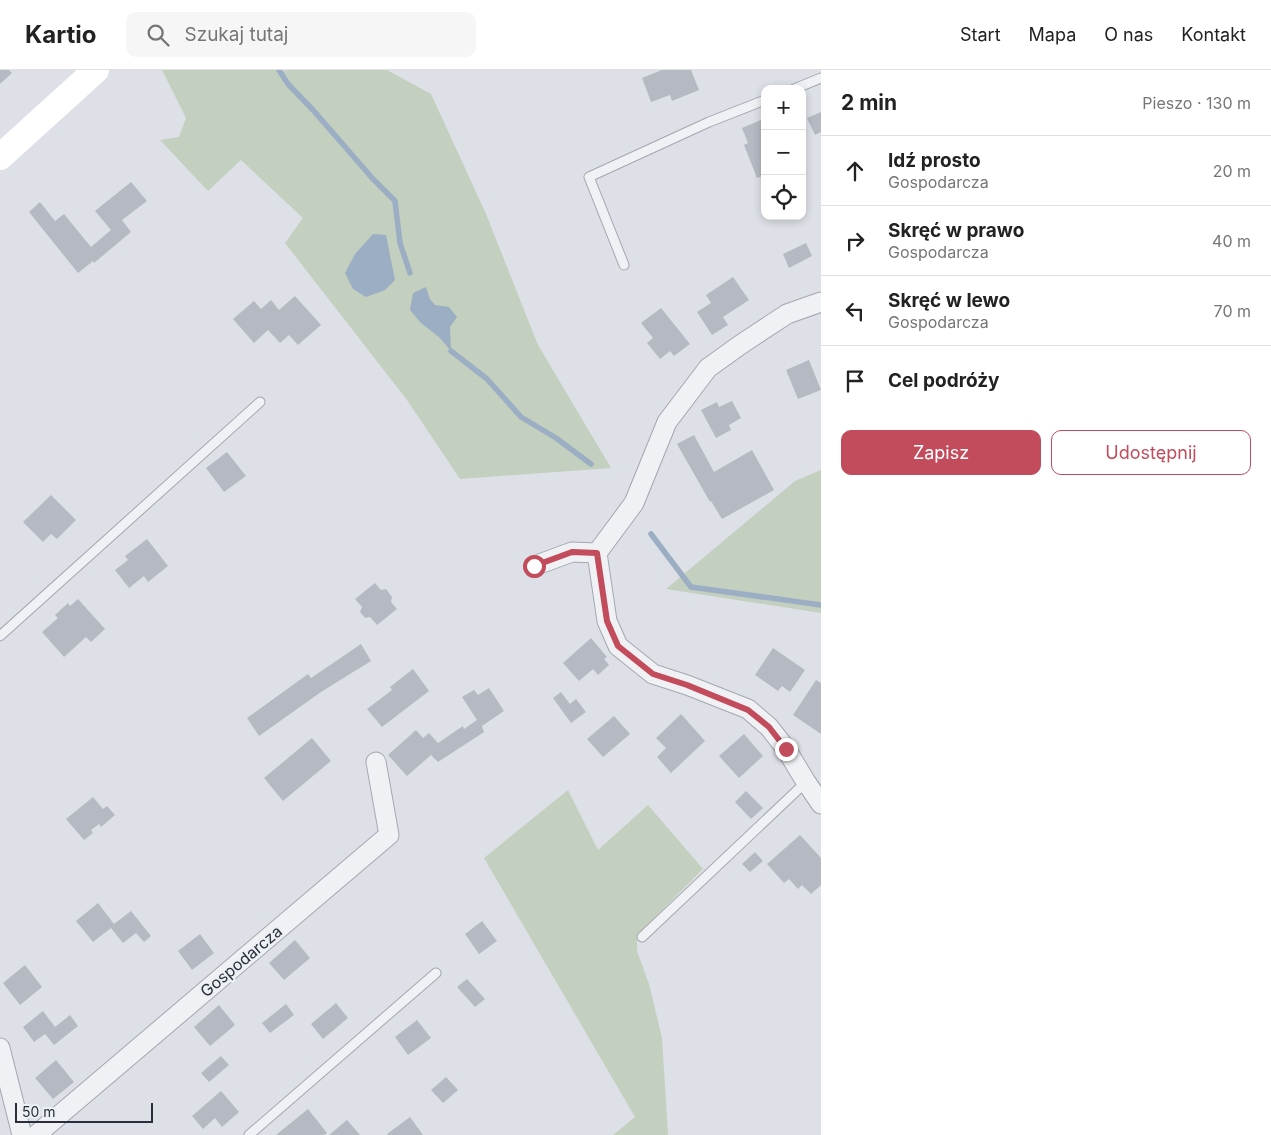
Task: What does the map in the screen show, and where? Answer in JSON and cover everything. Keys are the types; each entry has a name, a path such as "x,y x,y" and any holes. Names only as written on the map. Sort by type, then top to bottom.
{"main road":[{"path":"0,157 96,70"}],"street":[{"path":"821,302 787,314 740,344 708,368 667,422 634,503 597,553 607,621 618,646 653,674 687,685 748,710 769,727 786,749 821,804"},
{"path":"534,566 572,552 597,553"},
{"name":"Gospodarcza","path":"36,1135 389,835 376,762"},
{"path":"0,1048 22,1135"}],"lane":[{"path":"804,85 821,78"},
{"path":"624,265 589,177 709,122 761,102"},
{"path":"0,636 260,402"},
{"path":"642,937 806,782"},
{"path":"249,1135 436,973"}],"green space":[{"path":"162,70 387,70 431,94 486,214 538,345 611,468 460,479 407,400 285,243 303,218 241,160 208,191 160,140 179,137 186,118"},
{"path":"821,470 821,613 666,589 795,481"},
{"path":"568,790 598,850 648,805 703,869 637,935 637,951 649,984 662,1038 668,1135 613,1135 635,1117 484,858"}],"water":[{"path":"373,234 386,235 395,280 385,290 366,297 353,289 345,273 355,254"},
{"path":"426,287 430,299 435,305 449,307 457,317 450,327 451,351 410,310 413,293"}],"building":[{"path":"0,70 9,70 12,73 0,84"},
{"path":"662,70 691,70 699,90 672,101 670,95 651,102 642,78"},
{"path":"821,112 821,132 815,135 807,118"},
{"path":"761,120 761,176 757,178 744,145 748,143 742,128"},
{"path":"131,182 147,201 122,220 131,232 94,263 93,261 78,273 29,212 40,202 55,221 64,214 91,247 111,230 95,211"},
{"path":"806,243 812,256 789,268 783,254"},
{"path":"733,277 749,300 723,317 728,325 712,335 697,312 711,303 706,295"},
{"path":"295,296 321,325 298,345 289,335 280,343 268,330 254,343 233,319 254,301 261,309 271,300 279,310"},
{"path":"661,308 690,344 674,356 670,351 660,359 647,343 653,338 641,323"},
{"path":"809,360 821,390 798,399 786,370"},
{"path":"732,401 741,418 729,425 731,430 716,438 701,410 717,402 719,407"},
{"path":"694,435 714,472 752,450 774,490 722,519 710,502 677,444"},
{"path":"227,452 246,476 224,492 206,468"},
{"path":"51,495 76,520 57,539 51,534 43,542 23,522"},
{"path":"147,539 168,566 148,582 144,576 129,588 115,570 128,560 125,556"},
{"path":"375,583 381,590 386,589 392,597 391,602 397,609 377,625 370,617 365,618 360,612 362,607 355,599"},
{"path":"78,599 105,629 91,642 86,637 64,657 42,632 58,618 55,615 68,603 70,606"},
{"path":"591,638 607,657 604,659 609,665 598,675 593,669 579,681 563,663"},
{"path":"361,644 371,661 321,692 259,736 247,718 308,674 311,678"},
{"path":"773,648 805,670 790,692 782,686 778,691 755,675"},
{"path":"413,669 429,691 382,727 367,709 392,690 390,687"},
{"path":"816,680 821,683 821,734 793,715"},
{"path":"489,688 504,711 482,726 484,732 438,762 431,755 407,776 388,755 416,730 423,738 429,733 438,743 463,726 464,729 477,720 462,697 474,690 478,695"},
{"path":"561,692 570,704 576,699 586,712 571,723 553,698"},
{"path":"681,714 705,741 671,773 657,757 666,748 656,738"},
{"path":"614,716 630,734 603,757 587,739"},
{"path":"744,734 763,756 739,778 719,756"},
{"path":"312,738 331,761 283,801 264,778"},
{"path":"746,791 763,808 751,819 735,802"},
{"path":"93,797 103,809 107,806 115,815 101,827 99,824 91,830 93,833 84,840 66,819"},
{"path":"800,835 821,858 821,885 811,894 802,885 798,889 789,879 784,883 767,864"},
{"path":"755,852 763,861 750,872 742,864"},
{"path":"98,903 114,924 131,911 151,936 144,942 136,933 123,943 111,928 93,942 76,921"},
{"path":"482,921 497,941 479,954 465,934"},
{"path":"200,934 214,953 192,970 178,951"},
{"path":"295,940 310,958 284,980 269,963"},
{"path":"25,965 42,987 20,1005 3,983"},
{"path":"467,979 485,999 475,1007 457,987"},
{"path":"336,1003 348,1018 323,1039 311,1024"},
{"path":"286,1004 294,1015 270,1033 262,1023"},
{"path":"219,1005 235,1025 210,1046 194,1027"},
{"path":"43,1011 55,1027 70,1015 78,1026 54,1045 45,1034 34,1042 23,1027"},
{"path":"417,1020 431,1038 408,1055 395,1037"},
{"path":"221,1056 229,1065 209,1082 201,1073"},
{"path":"56,1060 74,1082 53,1099 35,1078"},
{"path":"446,1077 458,1090 443,1103 431,1090"},
{"path":"221,1091 239,1112 222,1127 215,1118 203,1129 192,1116"},
{"path":"308,1109 327,1133 324,1135 276,1135"},
{"path":"410,1117 423,1135 387,1134"},
{"path":"347,1120 360,1135 329,1135"}],"waterway":[{"path":"279,70 288,84 395,201 400,243 410,273"},
{"path":"451,351 487,379 521,417 556,438 591,464"},
{"path":"651,534 691,587 821,605"}],"route":[{"path":"534,566 572,552 597,553 607,621 618,646 653,674 687,685 748,710 769,727 786,749"}]}
